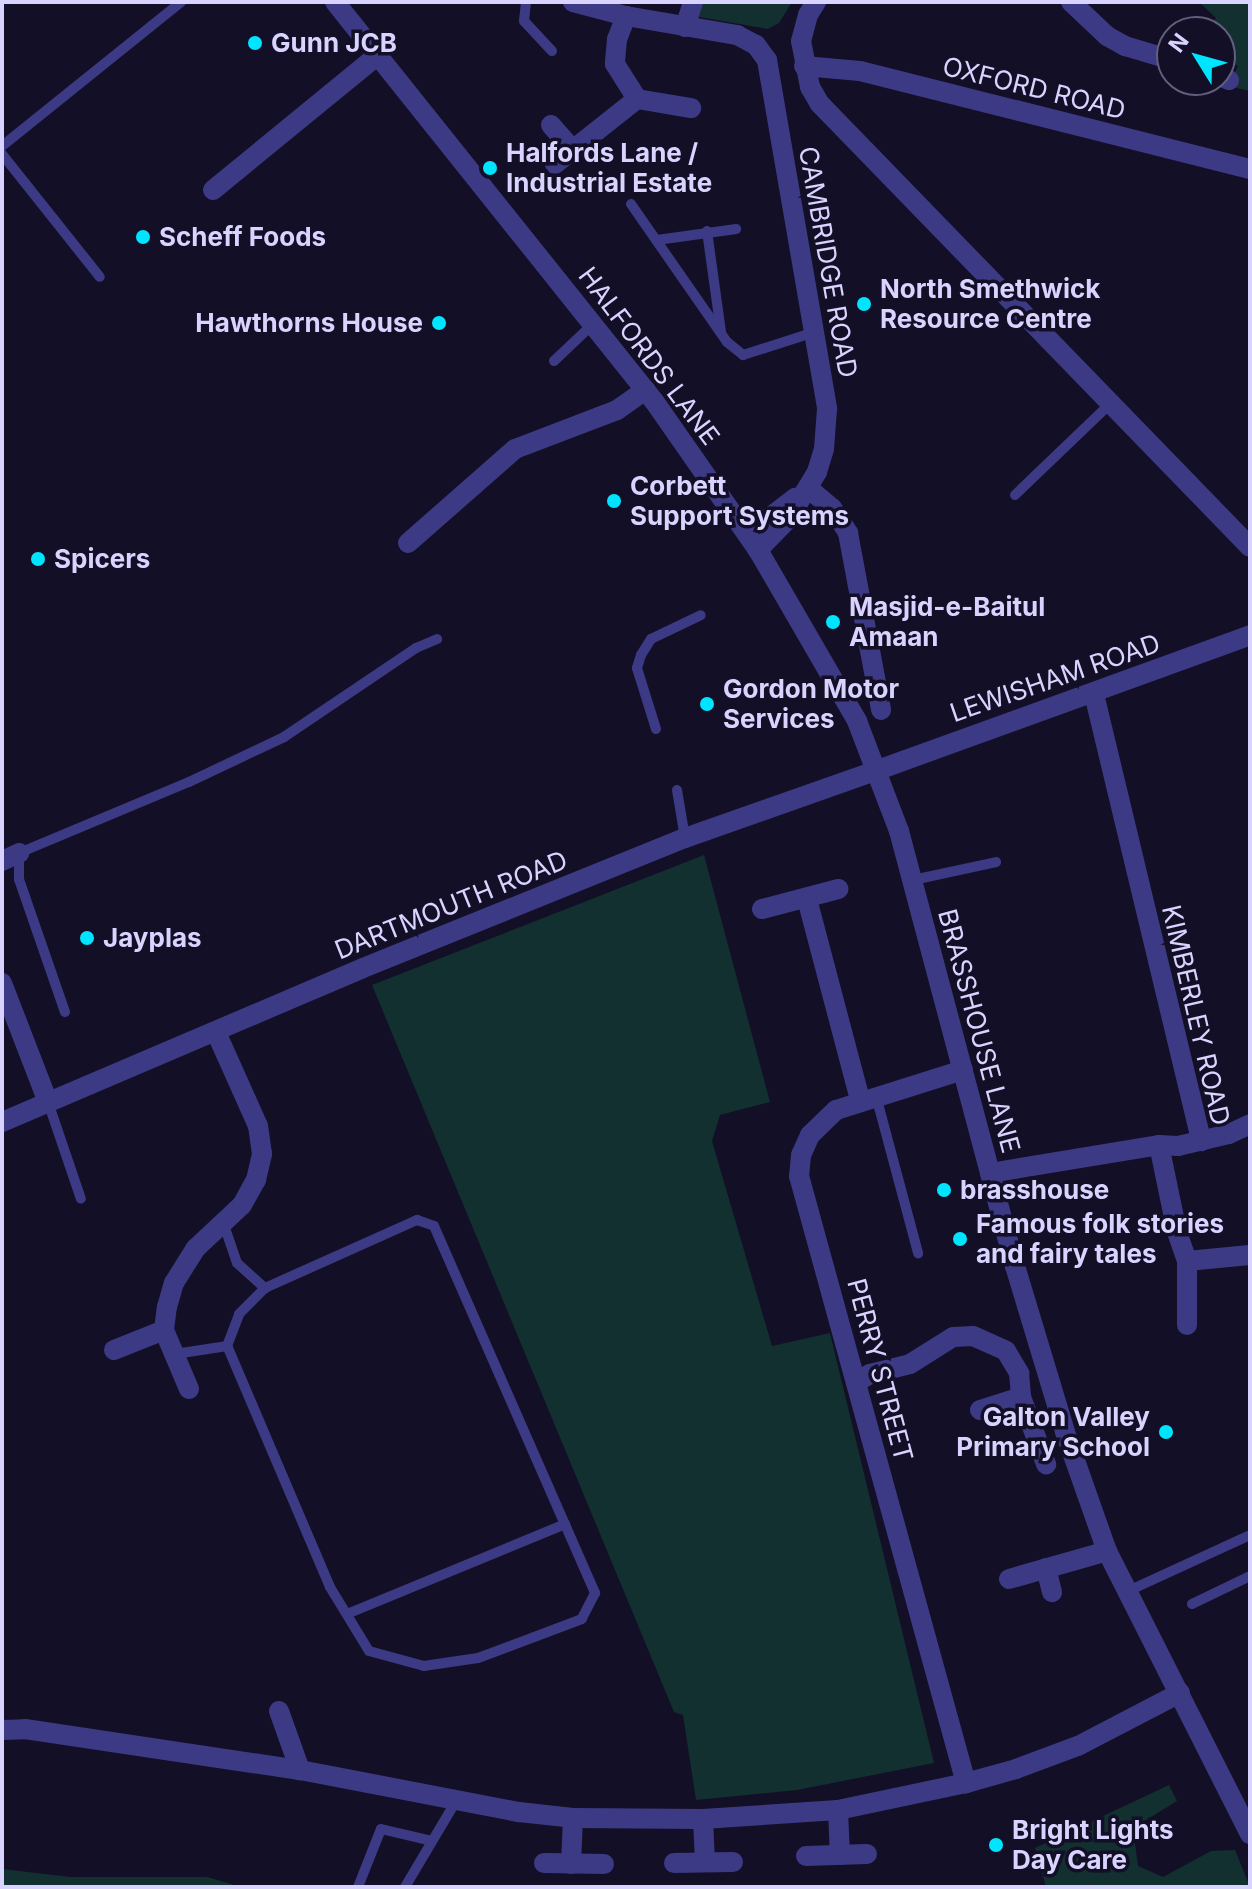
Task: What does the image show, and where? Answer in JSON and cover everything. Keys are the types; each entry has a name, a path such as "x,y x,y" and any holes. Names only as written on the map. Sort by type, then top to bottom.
{"street":[{"name":"HALFORDS LANE","path":"335,2 646,390 758,550 857,721 878,770"},
{"path":"573,2 685,27 693,2"},
{"path":"816,2 808,15 801,41 810,87 828,113 1250,547"},
{"path":"1071,2 1116,41 1156,55"},
{"path":"626,16 617,39 615,64 637,99"},
{"name":"CAMBRIDGE ROAD","path":"685,27 737,35 756,45 767,60 827,409 824,449 808,488 789,518 758,550"},
{"path":"213,190 377,56"},
{"name":"OXFORD ROAD","path":"804,66 860,71 1250,169"},
{"path":"555,164 637,99 691,108"},
{"path":"551,125 572,149"},
{"path":"408,543 515,449 617,410 646,390"},
{"path":"744,529 773,515 808,488 832,508 848,533 881,710"},
{"name":"LEWISHAM ROAD","path":"878,770 964,736 1094,694 1250,636"},
{"path":"851,668 872,662"},
{"name":"KIMBERLEY ROAD","path":"990,1173 1201,1141 1094,694"},
{"name":"DARTMOUTH ROAD","path":"2,1122 685,838 878,770"},
{"name":"BRASSHOUSE LANE","path":"878,770 913,880 990,1173 1065,1432 1107,1551 1250,1834"},
{"path":"762,909 838,889"},
{"path":"807,899 868,1098"},
{"path":"2,983 48,1102"},
{"path":"189,1389 164,1330 174,1283 195,1249 242,1205 256,1180 262,1154 258,1126 216,1032"},
{"name":"PERRY STREET","path":"963,1070 836,1110 810,1135 801,1155 799,1176 966,1783"},
{"path":"1201,1141 1250,1124"},
{"path":"1159,1145 1177,1232 1187,1261 1187,1325"},
{"path":"1187,1261 1250,1255"},
{"path":"114,1350 164,1330"},
{"path":"857,1382 870,1374 910,1364 953,1337 973,1336 1006,1351 1019,1373 1021,1397 1046,1464"},
{"path":"980,1410 1021,1397"},
{"path":"1009,1579 1107,1551"},
{"path":"1046,1568 1052,1592"},
{"path":"2,1730 25,1729 300,1770 456,1801 573,1818 703,1819 838,1810 966,1783 1078,1746 1180,1693"},
{"path":"279,1711 300,1770"},
{"path":"838,1810 840,1855"},
{"path":"571,1864 573,1818"},
{"path":"703,1819 705,1862"},
{"path":"806,1856 867,1854"},
{"path":"674,1863 733,1862"},
{"path":"544,1863 604,1864"}],"lane":[{"path":"2,146 181,2"},
{"path":"526,2 524,21 552,51"},
{"path":"2,154 100,277"},
{"path":"631,204 721,334 743,355 812,333"},
{"path":"657,240 736,229"},
{"path":"707,231 721,334"},
{"path":"554,361 594,323"},
{"path":"1015,495 1110,404"},
{"path":"656,729 637,668 641,655 651,639 701,615"},
{"path":"65,1012 11,857 189,782 284,737 416,648 437,639"},
{"path":"677,790 685,838"},
{"path":"913,880 996,862"},
{"path":"868,1098 918,1253"},
{"path":"48,1102 81,1199"},
{"path":"417,1220 434,1226 595,1593 582,1619 478,1658 424,1666 369,1651 330,1587 227,1346 239,1314 265,1288 417,1220"},
{"path":"224,1225 237,1263 265,1288"},
{"path":"175,1354 227,1346"},
{"path":"347,1614 565,1524"},
{"path":"1126,1592 1250,1535"},
{"path":"1192,1604 1250,1576"},
{"path":"405,1887 456,1801"},
{"path":"358,1887 381,1829 432,1841"}],"green space":[{"path":"701,2 792,2 779,23 768,29 699,17"},
{"path":"1199,2 1250,4 1250,91 1236,88 1236,16 1214,16"},
{"path":"704,855 770,1102 720,1115 712,1141 772,1346 830,1333 934,1763 797,1790 696,1800 683,1715 674,1712 372,985"},
{"path":"1169,1785 1177,1801 1133,1828 1138,1866 1163,1877 1211,1851 1235,1850 1250,1887 1046,1887 1035,1848"},
{"path":"2,1869 71,1877 207,1877 241,1887 2,1887"}],"place":[{"name":"Gunn JCB","path":"255,43"},
{"name":"Halfords Lane / Industrial Estate","path":"490,168"},
{"name":"Scheff Foods","path":"143,237"},
{"name":"North Smethwick Resource Centre","path":"864,304"},
{"name":"Hawthorns House","path":"439,323"},
{"name":"Corbett Support Systems","path":"614,501"},
{"name":"Spicers","path":"38,559"},
{"name":"Masjid-e-Baitul Amaan","path":"833,622"},
{"name":"Gordon Motor Services","path":"707,704"},
{"name":"Jayplas","path":"87,938"},
{"name":"brasshouse","path":"944,1190"},
{"name":"Famous folk stories and fairy tales","path":"960,1239"},
{"name":"Galton Valley Primary School","path":"1166,1432"},
{"name":"Bright Lights Day Care","path":"996,1845"}]}
